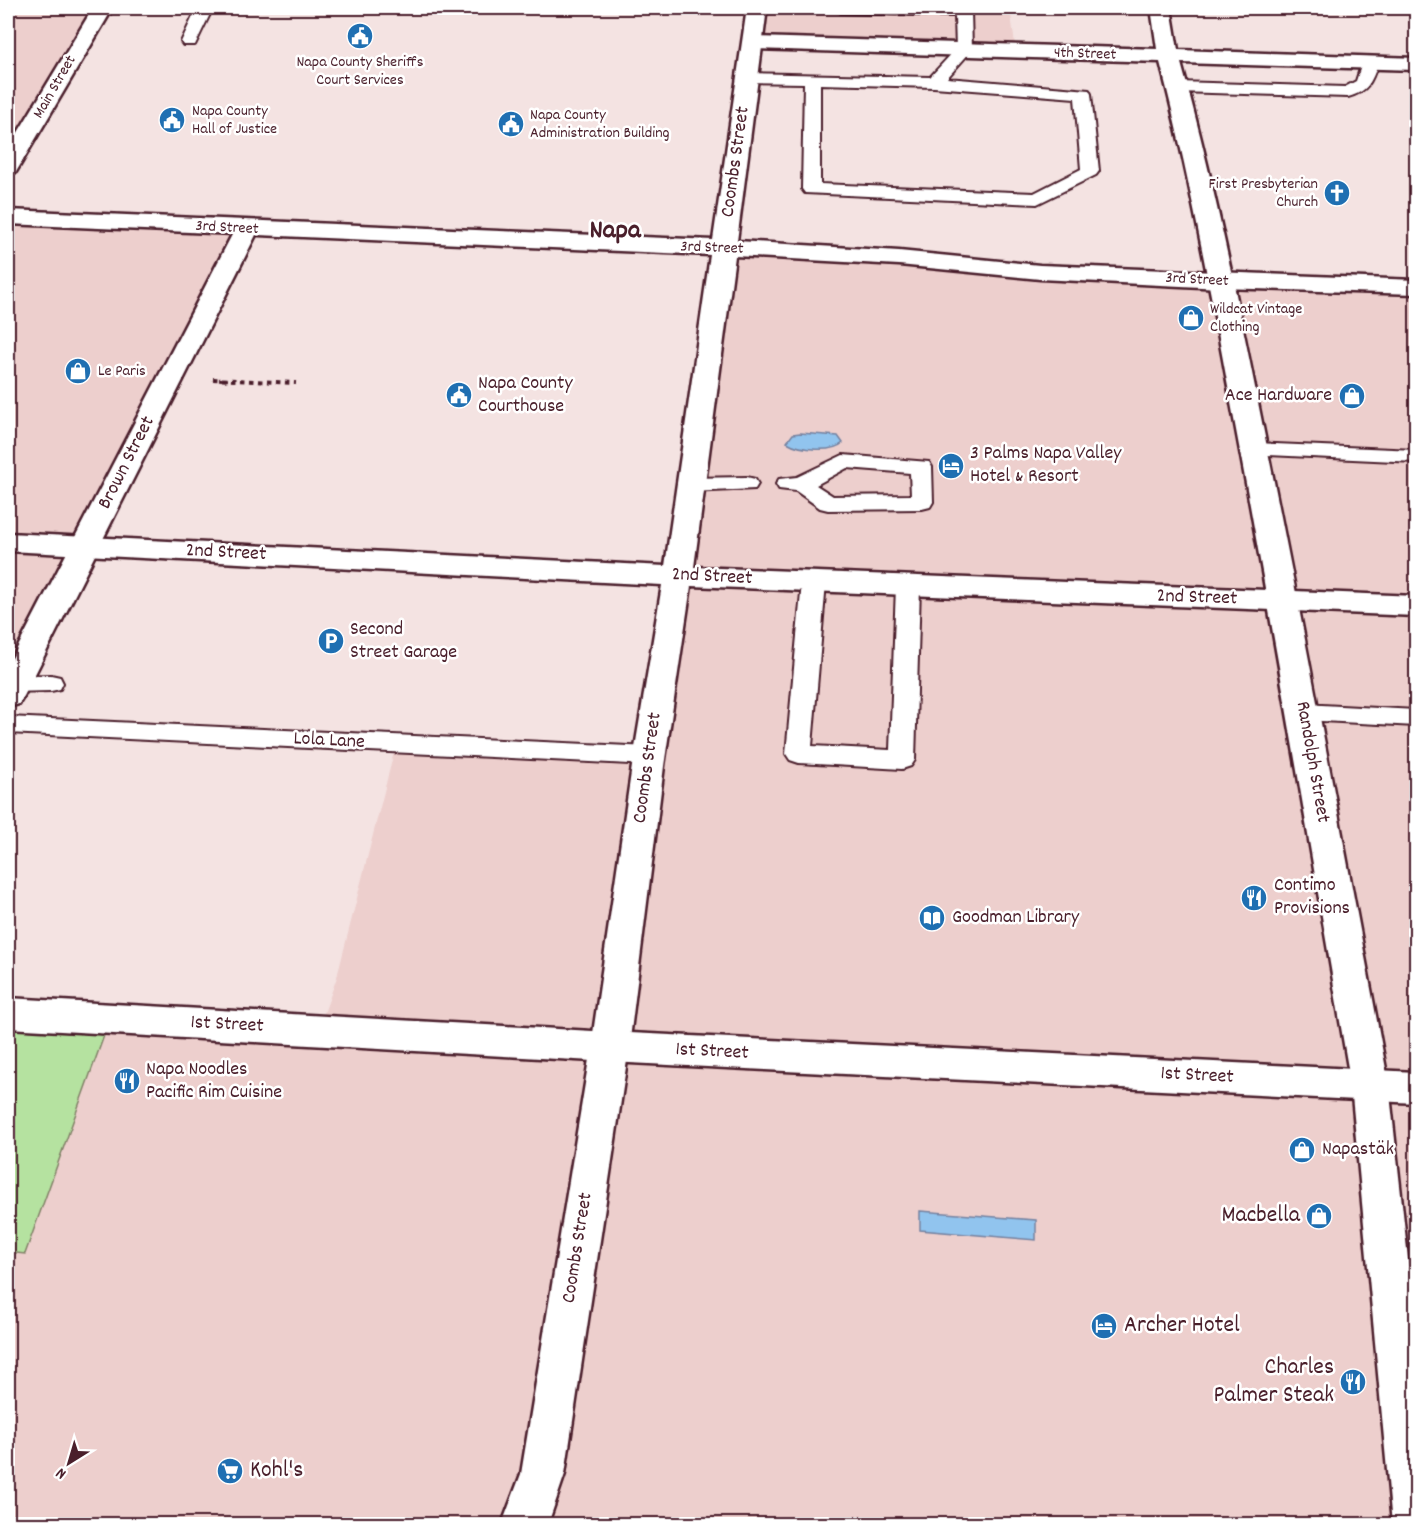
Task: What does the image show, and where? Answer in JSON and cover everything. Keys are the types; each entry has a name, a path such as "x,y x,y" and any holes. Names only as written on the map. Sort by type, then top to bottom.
{"street":[{"name":"Main Street","path":"8,167 103,8"},
{"name":"Coombs Street","path":"525,1524 543,1474 610,1047 757,8"},
{"name":"Randolph Street","path":"1161,8 1169,57 1192,142 1221,281 1283,601 1370,1085 1415,1524"},
{"name":"4th Street","path":"753,43 1416,64"},
{"name":"3rd Street","path":"8,217 723,248 899,258 1040,272 1416,287"},
{"name":"Brown Street","path":"10,688 247,229"},
{"name":"2nd Street","path":"8,542 678,576 1416,606"},
{"name":"1st Street","path":"8,1013 610,1047 1416,1088"}],"lane":[{"path":"189,42 205,8"},
{"path":"841,8 963,11 963,50 934,82"},
{"path":"1177,87 1348,92 1363,84 1370,63"},
{"path":"748,77 934,82 1083,94 1090,171 1037,199 811,189 812,79"},
{"path":"1253,449 1416,456"},
{"path":"843,461 921,467 922,502 828,503 794,484 843,461"},
{"path":"690,485 747,484"},
{"path":"814,582 799,753 902,760 908,586"},
{"path":"10,688 51,683"},
{"path":"1303,712 1416,718"},
{"name":"Lola Lane","path":"8,725 650,756"}],"path":[{"path":"213,379 296,383"}],"shaded area":[{"path":"8,8 105,8 8,166"},
{"path":"757,8 1010,8 1016,52 753,43"},
{"path":"8,217 247,229 8,696"},
{"path":"723,248 1221,281 1416,287 1416,1524 8,1524 8,1252 25,1253 110,1019 318,1030 337,977 393,756 399,744 650,756"}],"green space":[{"path":"8,1013 110,1019 25,1254 8,1252"}],"water":[{"path":"793,434 838,436 843,443 831,448 816,449 800,447 787,442"},
{"path":"920,1211 1036,1220 1036,1240 920,1230"}],"place":[{"name":"Napa County Sheriffs Court Services","path":"360,36"},
{"name":"Napa County Hall of Justice","path":"172,120"},
{"name":"Napa County Administration Building","path":"511,124"},
{"name":"First Presbyterian Church","path":"1337,193"},
{"name":"Wildcat Vintage Clothing","path":"1191,318"},
{"name":"Le Paris","path":"78,371"},
{"name":"Napa County Courthouse","path":"459,395"},
{"name":"Ace Hardware","path":"1352,396"},
{"name":"3 Palms Napa Valley Hotel & Resort","path":"951,466"},
{"name":"Second Street Garage","path":"331,641"},
{"name":"Contimo Provisions","path":"1254,898"},
{"name":"Goodman Library","path":"932,918"},
{"name":"Napa Noodles Pacific Rim Cuisine","path":"127,1081"},
{"name":"Napastäk","path":"1302,1150"},
{"name":"Macbella","path":"1319,1216"},
{"name":"Archer Hotel","path":"1104,1326"},
{"name":"Charles Palmer Steak","path":"1353,1382"},
{"name":"Kohl's","path":"230,1471"}],"district":[{"name":"Napa","path":"615,231"}]}
